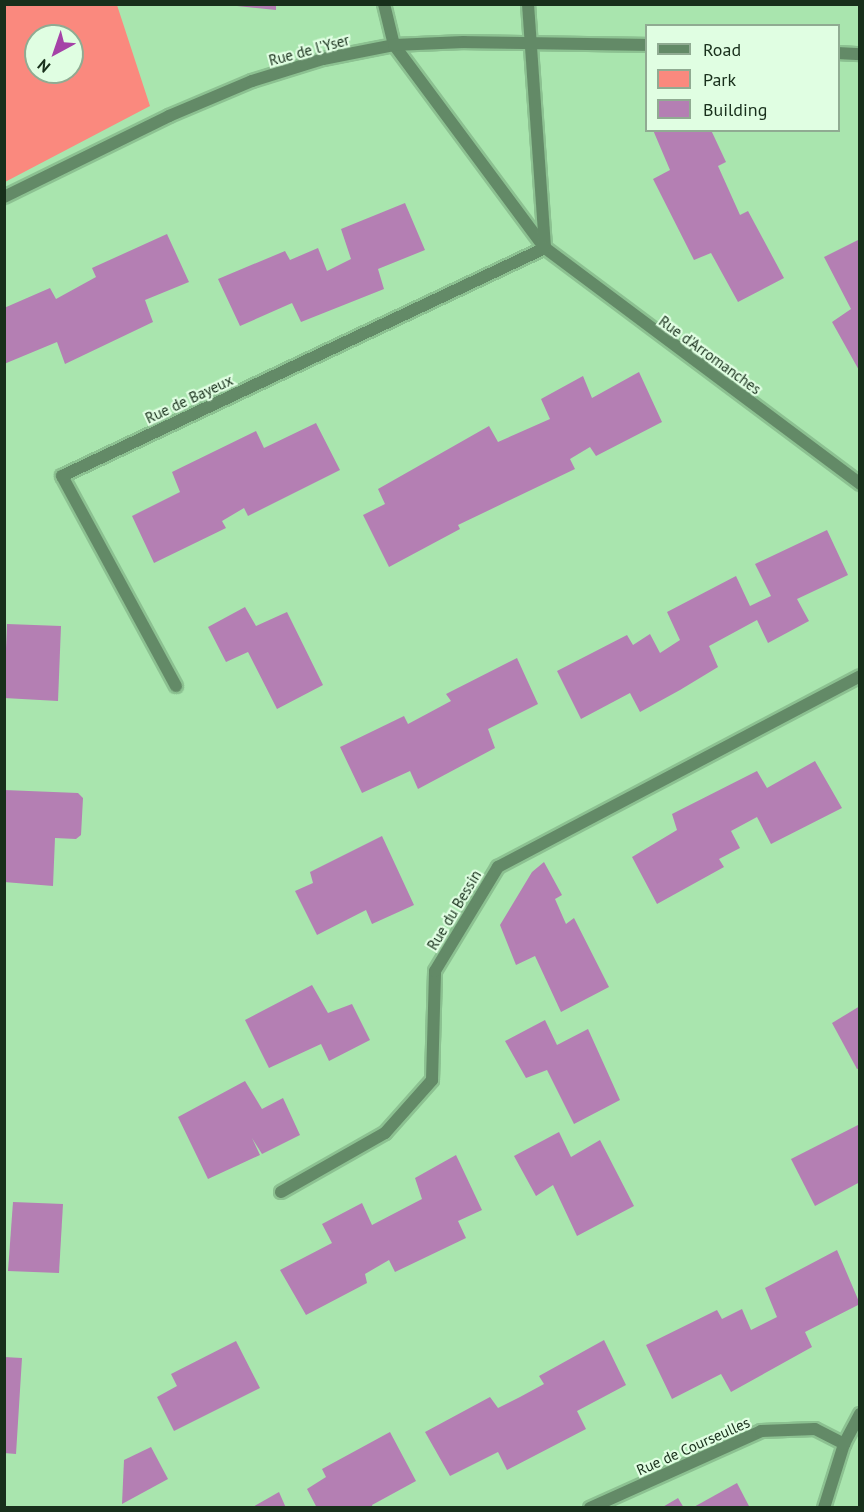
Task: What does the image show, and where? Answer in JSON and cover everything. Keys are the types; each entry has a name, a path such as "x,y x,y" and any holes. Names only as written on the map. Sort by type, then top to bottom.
{"street":[{"path":"384,4 393,45"},
{"path":"528,4 545,248"},
{"name":"Rue de l'Yser","path":"4,197 169,116 252,81 323,59 393,45 529,41 645,45"},
{"name":"Rue d'Arromanches","path":"393,45 545,248 860,484"},
{"path":"840,53 860,54"},
{"name":"Rue de Bayeux","path":"176,686 62,476 545,248"},
{"name":"Rue du Bessin","path":"281,1192 385,1133 432,1080 435,971 498,867 860,676"},
{"path":"824,1508 844,1444 860,1414"},
{"name":"Rue de Courseulles","path":"590,1508 761,1431 815,1429 844,1444"}],"green space":[{"path":"5,4 117,5 150,106 5,182"}],"building":[{"path":"237,4 276,4 276,10 237,6"},
{"path":"654,132 712,132 726,162 718,166 740,215 748,211 784,278 738,302 711,253 694,260 653,179 670,170"},
{"path":"405,203 425,250 378,269 384,289 301,322 292,303 240,326 218,279 285,251 290,260 318,248 327,271 351,259 341,229"},
{"path":"167,234 189,282 145,300 153,322 65,364 57,342 4,364 4,308 50,288 56,299 96,277 92,268"},
{"path":"860,239 860,372 832,322 851,309 824,257"},
{"path":"639,372 662,422 596,456 590,447 570,459 575,469 458,525 460,529 389,567 363,515 385,504 378,489 489,426 498,442 550,419 541,399 583,376 592,398"},
{"path":"316,423 340,470 248,516 244,508 222,521 226,528 154,563 132,516 180,492 172,472 256,431 264,448"},
{"path":"827,530 848,575 797,599 809,621 768,643 757,620 709,646 718,667 680,690 640,712 630,693 581,719 557,671 627,635 633,645 650,634 660,653 680,640 667,612 736,576 750,606 771,596 755,564"},
{"path":"245,607 256,626 287,612 323,685 277,709 248,652 226,662 208,627"},
{"path":"7,624 61,626 58,701 4,698"},
{"path":"517,658 538,704 488,729 495,748 418,789 410,771 362,793 340,747 404,716 408,724 451,701 446,694"},
{"path":"815,761 842,808 771,844 757,817 731,831 740,848 719,859 724,867 657,904 632,857 677,830 672,814 757,771 767,788"},
{"path":"4,790 78,793 83,798 81,835 76,839 55,838 53,886 4,882"},
{"path":"382,836 414,905 372,924 366,910 317,935 295,891 313,883 310,872"},
{"path":"544,862 562,895 555,899 566,924 574,918 609,987 561,1012 535,956 516,965 500,925 532,872"},
{"path":"312,985 328,1013 352,1004 370,1040 329,1061 321,1044 269,1068 245,1020"},
{"path":"860,1006 860,1068 857,1069 832,1023"},
{"path":"545,1020 557,1045 588,1029 620,1100 574,1124 547,1070 526,1078 505,1041"},
{"path":"245,1081 262,1109 283,1098 300,1135 262,1154 252,1138 260,1155 208,1179 178,1117"},
{"path":"858,1125 860,1182 815,1206 791,1159"},
{"path":"559,1132 571,1157 600,1140 634,1206 577,1236 553,1185 536,1196 514,1156"},
{"path":"456,1155 482,1210 458,1221 466,1238 395,1272 389,1260 365,1274 367,1283 306,1315 280,1270 332,1243 322,1224 362,1203 372,1225 422,1199 415,1178"},
{"path":"13,1202 63,1204 59,1273 8,1271"},
{"path":"837,1250 860,1304 805,1332 812,1347 731,1392 721,1374 672,1399 646,1345 717,1310 722,1319 742,1309 751,1330 777,1317 765,1288"},
{"path":"604,1340 626,1385 577,1411 586,1429 507,1470 498,1452 450,1476 425,1432 490,1397 498,1408 520,1397 544,1384 539,1376"},
{"path":"236,1341 260,1388 174,1431 157,1397 177,1386 171,1374"},
{"path":"4,1357 22,1358 16,1454 4,1453"},
{"path":"390,1432 416,1481 372,1505 373,1508 317,1508 307,1489 326,1477 322,1469"},
{"path":"151,1447 168,1479 122,1504 124,1460"},
{"path":"737,1483 750,1508 692,1508"},
{"path":"279,1492 286,1508 251,1508"},
{"path":"678,1498 684,1508 661,1508"}]}
